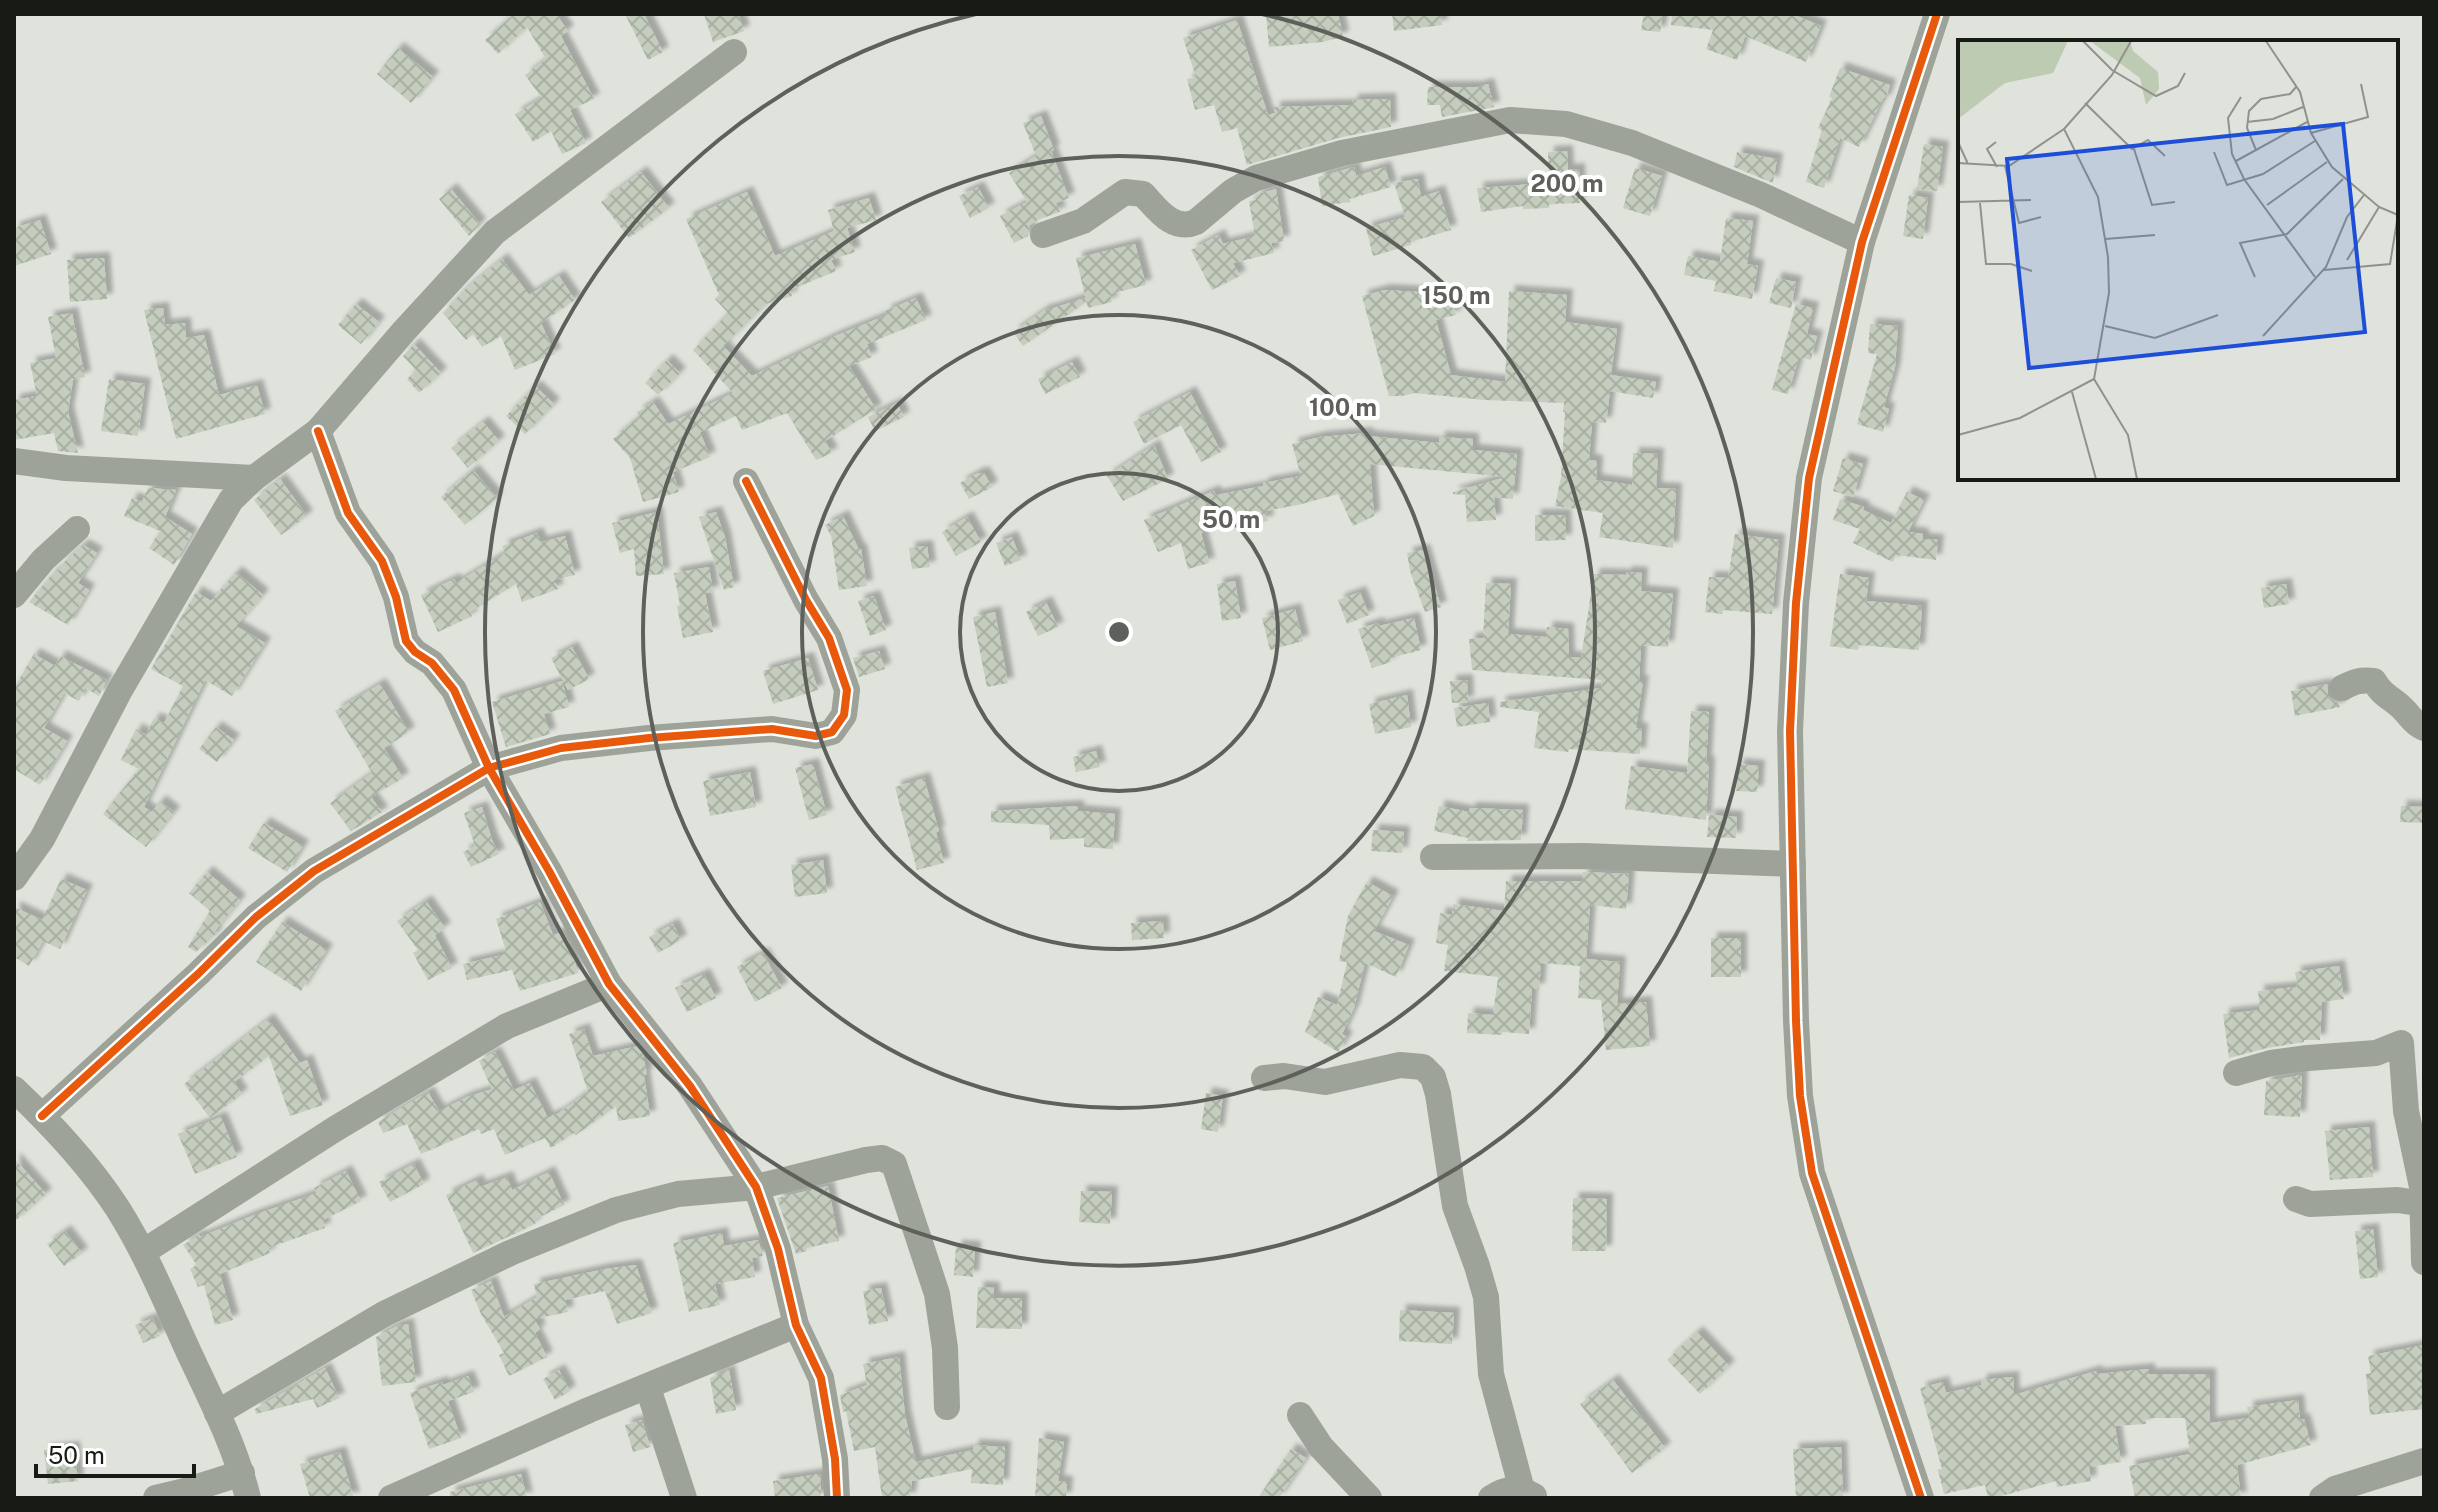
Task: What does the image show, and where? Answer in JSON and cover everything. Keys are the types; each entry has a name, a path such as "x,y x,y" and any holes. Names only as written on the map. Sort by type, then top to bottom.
{"street":[{"path":"1921,1498 1812,1173 1799,1081 1796,1021 1790,731 1796,603 1809,478 1862,242 1937,14"},
{"path":"14,878 42,839 120,690 231,500 254,478 318,431 495,232 734,52"},
{"path":"1043,235 1083,221 1125,192 1143,194 1164,217 1181,226 1189,226 1233,191 1256,178 1342,153 1510,120 1566,124 1632,143 1761,195 1862,242"},
{"path":"318,431 348,513 382,561 396,597 406,641 415,652 432,663 454,690 489,768 549,871 609,984 690,1086 756,1187 778,1249 796,1325 821,1378 835,1459 837,1498"},
{"path":"14,461 66,468 254,478"},
{"path":"42,1116 256,917 314,871 489,768 561,748 649,738 772,729 816,736 832,732 844,715 847,690 829,638 806,600 746,481"},
{"path":"14,595 43,560 77,529"},
{"path":"2342,688 2354,682 2374,681 2381,693 2404,709 2414,724 2424,728"},
{"path":"1433,857 1584,856 1700,863 1793,864"},
{"path":"143,1252 335,1129 507,1026 609,984"},
{"path":"2236,1073 2284,1061 2376,1053 2401,1043 2406,1111 2422,1187 2424,1262"},
{"path":"1264,1078 1284,1076 1325,1082 1400,1065 1423,1067 1433,1077 1455,1206 1486,1297 1491,1374 1530,1494"},
{"path":"14,1089 77,1153 117,1208 143,1252 217,1413 245,1486 185,1491 156,1498"},
{"path":"217,1413 384,1314 510,1253 616,1210 678,1194 756,1187 882,1158 894,1164 937,1294 945,1348 947,1407"},
{"path":"2296,1199 2310,1204 2398,1200 2423,1204"},
{"path":"391,1498 589,1410 796,1325"},
{"path":"648,1388 684,1498"},
{"path":"1300,1415 1321,1447 1369,1498"},
{"path":"2322,1498 2335,1489 2424,1461"},
{"path":"1491,1498 1507,1488 1530,1494"}],"building":[{"path":"514,14 556,14 568,31 561,36 594,99 570,110 586,143 562,154 551,131 533,142 515,114 542,98 525,75 546,59 527,27 498,54 485,40"},
{"path":"625,14 644,14 663,52 648,60"},
{"path":"704,14 738,14 744,31 713,42"},
{"path":"1338,14 1343,37 1269,47 1266,15"},
{"path":"1392,14 1441,14 1442,25 1394,31"},
{"path":"1644,14 1663,14 1660,32 1641,30"},
{"path":"1672,14 1792,14 1821,26 1806,62 1745,36 1737,60 1706,49 1713,30 1671,25"},
{"path":"1237,20 1268,115 1275,113 1274,107 1352,105 1352,100 1390,99 1391,127 1338,138 1247,165 1237,128 1222,132 1214,105 1195,110 1187,79 1196,77 1183,38"},
{"path":"398,48 433,77 411,103 377,74"},
{"path":"1840,68 1890,85 1885,101 1882,100 1859,147 1840,138 1824,188 1806,182 1822,130 1818,128 1832,98 1829,97"},
{"path":"1488,84 1494,107 1442,117 1440,105 1427,105 1428,87 1477,87"},
{"path":"1041,116 1069,198 1056,203 1060,212 1037,220 1030,225 1028,236 1014,243 1000,216 1027,202 1009,173 1036,156 1023,123"},
{"path":"1924,144 1943,147 1937,191 1917,189"},
{"path":"1567,151 1568,170 1579,169 1580,203 1481,212 1477,188 1549,183 1548,152"},
{"path":"1737,152 1777,159 1773,183 1734,167"},
{"path":"1354,167 1356,176 1385,167 1391,187 1349,199 1350,202 1322,206 1318,177"},
{"path":"1635,168 1662,176 1650,216 1623,208"},
{"path":"641,172 669,208 629,238 601,202"},
{"path":"1418,179 1421,197 1439,191 1451,230 1373,256 1366,228 1405,217 1394,183"},
{"path":"978,187 989,208 970,218 959,196"},
{"path":"451,189 480,224 469,236 439,199"},
{"path":"1276,189 1284,241 1271,243 1274,253 1233,263 1240,276 1212,290 1191,250 1219,235 1223,244 1255,236 1249,201"},
{"path":"747,192 775,256 834,231 828,210 869,198 876,220 847,228 855,252 831,260 836,271 790,290 792,296 766,304 723,346 752,376 887,315 885,311 916,298 926,320 867,344 872,357 849,366 876,409 825,441 832,453 816,460 787,413 742,430 736,416 700,432 710,457 673,472 679,492 643,502 630,458 613,439 640,416 637,412 653,402 668,424 733,393 693,350 728,313 715,299 719,295 686,219"},
{"path":"1909,195 1928,198 1923,239 1903,236"},
{"path":"1726,218 1753,221 1747,264 1758,266 1752,299 1714,291 1716,281 1684,275 1688,256 1720,262"},
{"path":"40,220 51,254 14,266 14,228"},
{"path":"1135,244 1146,285 1110,294 1112,302 1088,308 1076,258"},
{"path":"104,258 107,299 70,302 67,260"},
{"path":"502,259 529,295 559,276 575,300 541,323 555,354 515,370 501,336 482,347 473,334 466,340 443,313 463,291"},
{"path":"1776,278 1796,282 1791,308 1769,303"},
{"path":"1385,290 1450,294 1456,315 1436,320 1451,375 1505,382 1509,291 1567,295 1565,322 1617,329 1611,375 1656,382 1653,398 1610,391 1606,423 1592,422 1589,460 1597,461 1596,480 1632,485 1633,453 1658,454 1656,488 1676,489 1673,548 1599,537 1603,513 1555,506 1561,477 1564,403 1415,393 1389,396 1362,296"},
{"path":"1084,298 1086,302 1023,346 1013,332 1046,309"},
{"path":"356,304 379,322 361,344 338,325"},
{"path":"1796,304 1813,308 1807,334 1817,336 1811,360 1799,357 1788,394 1772,390"},
{"path":"163,308 165,325 185,323 186,338 204,335 219,395 257,385 265,414 176,439 144,310"},
{"path":"72,313 85,377 73,380 68,412 78,453 58,451 54,433 14,440 14,400 37,396 30,363 56,358 48,317"},
{"path":"1870,324 1898,326 1895,367 1884,407 1889,409 1883,432 1857,424 1877,354 1868,353"},
{"path":"414,344 441,373 419,393 407,379 416,370 403,356"},
{"path":"667,360 680,373 658,395 645,383"},
{"path":"1072,362 1080,377 1045,394 1038,379"},
{"path":"109,379 145,384 138,436 101,431"},
{"path":"535,386 554,404 525,434 506,416"},
{"path":"1190,392 1221,452 1201,462 1181,425 1144,444 1133,422"},
{"path":"897,403 904,417 875,431 868,417"},
{"path":"483,422 499,441 468,468 451,448"},
{"path":"1367,433 1368,436 1439,443 1439,437 1473,439 1473,450 1517,454 1513,499 1494,497 1496,520 1467,522 1465,495 1453,492 1506,477 1370,464 1374,516 1353,526 1338,494 1266,511 1268,521 1234,528 1233,520 1201,533 1209,563 1188,569 1181,543 1158,552 1144,520 1214,491 1216,495 1301,476 1292,444 1320,437"},
{"path":"1154,445 1168,479 1123,501 1107,476"},
{"path":"1843,458 1863,464 1853,497 1833,491"},
{"path":"473,470 497,498 465,525 441,497"},
{"path":"984,473 992,487 969,499 960,483"},
{"path":"280,479 307,516 281,535 254,500"},
{"path":"148,488 176,490 165,517 192,534 174,565 149,548 160,531 124,516 132,498 142,502"},
{"path":"1907,492 1924,500 1908,532 1923,534 1923,539 1938,540 1936,560 1896,555 1893,562 1853,543 1860,529 1833,520 1840,499 1864,507 1863,510 1891,523"},
{"path":"657,512 664,574 636,576 634,549 620,553 612,523"},
{"path":"716,512 725,537 734,587 724,590 699,517"},
{"path":"1535,515 1565,515 1566,540 1535,541"},
{"path":"843,516 861,549 867,586 839,590 831,536 825,525"},
{"path":"967,517 981,542 956,556 942,532"},
{"path":"537,533 541,542 565,536 575,575 554,580 558,589 522,602 516,584 470,612 472,616 438,632 421,595 454,579 456,583 505,553 502,546"},
{"path":"1735,534 1779,540 1772,614 1723,610 1722,614 1705,612 1709,577 1728,578"},
{"path":"1012,537 1021,560 1005,566 996,543"},
{"path":"83,545 97,553 78,583 89,590 68,625 29,602 55,571"},
{"path":"927,546 930,567 912,569 909,548"},
{"path":"1424,550 1441,607 1425,612 1407,553"},
{"path":"709,567 713,592 705,593 713,632 683,638 674,573"},
{"path":"236,572 263,595 236,626 265,643 232,696 205,680 144,807 152,812 160,801 174,812 146,847 103,814 139,769 121,760 136,729 146,735 154,718 164,723 183,686 151,669 196,592 211,601"},
{"path":"1626,572 1642,573 1641,591 1673,594 1668,647 1641,645 1639,681 1643,681 1636,728 1642,729 1640,754 1534,748 1539,712 1500,707 1500,702 1602,688 1601,680 1472,670 1469,639 1483,638 1486,583 1511,584 1508,634 1546,637 1547,627 1568,629 1569,657 1581,658 1594,574 1626,575"},
{"path":"1840,574 1869,578 1866,601 1922,606 1919,650 1859,645 1858,650 1830,646"},
{"path":"1235,581 1241,618 1222,621 1217,584"},
{"path":"2286,584 2289,604 2264,608 2261,588"},
{"path":"1360,592 1369,615 1347,624 1338,600"},
{"path":"874,596 886,630 870,636 858,601"},
{"path":"1046,602 1058,627 1038,636 1026,612"},
{"path":"1295,609 1303,641 1270,650 1262,618"},
{"path":"995,612 1008,683 987,687 973,617"},
{"path":"1414,618 1421,650 1390,658 1391,662 1372,668 1358,629"},
{"path":"572,647 589,679 568,690 551,658"},
{"path":"879,651 885,669 859,677 853,658"},
{"path":"34,654 55,666 60,656 107,680 99,696 85,688 79,701 64,693 44,728 67,741 40,785 14,769 14,688"},
{"path":"808,658 818,690 773,704 763,671"},
{"path":"1467,680 1468,702 1452,703 1450,681"},
{"path":"562,681 569,707 544,714 550,734 506,747 492,702"},
{"path":"380,684 409,732 384,748 403,778 371,797 382,812 351,831 330,803 372,773 335,711"},
{"path":"2327,684 2328,696 2340,707 2295,716 2291,691"},
{"path":"1407,695 1411,727 1375,734 1369,704"},
{"path":"1488,703 1490,722 1457,727 1454,708"},
{"path":"1691,711 1709,712 1706,820 1625,809 1631,766 1687,773"},
{"path":"216,727 234,740 217,762 199,749"},
{"path":"1096,751 1100,767 1076,772 1073,757"},
{"path":"813,764 827,815 809,820 795,768"},
{"path":"1738,764 1759,766 1757,792 1736,791"},
{"path":"750,772 756,807 710,816 703,781"},
{"path":"924,778 939,831 936,832 944,863 917,870 895,787"},
{"path":"1078,806 1078,811 1115,814 1113,849 1084,847 1084,838 1050,840 1049,825 991,822 991,811"},
{"path":"1439,806 1469,812 1470,808 1523,810 1521,840 1467,841 1468,838 1434,831"},
{"path":"2401,806 2424,807 2424,823 2400,822"},
{"path":"482,807 499,854 471,867 463,852 475,846 464,813"},
{"path":"1709,815 1737,817 1736,838 1707,837"},
{"path":"264,823 303,846 287,872 248,848"},
{"path":"1373,830 1404,832 1402,853 1371,851"},
{"path":"823,860 827,893 795,897 791,865"},
{"path":"207,872 240,900 214,932 217,933 196,952 188,947 210,911 189,893"},
{"path":"1583,872 1629,874 1626,909 1590,905 1586,959 1620,962 1617,1004 1646,1002 1650,1046 1606,1050 1601,1000 1578,998 1580,966 1541,963 1539,989 1532,989 1529,1034 1467,1033 1468,1013 1493,1015 1498,977 1444,971 1448,945 1436,943 1440,913 1452,915 1453,904 1504,911 1506,881 1582,881"},
{"path":"61,879 87,890 60,949 43,941 29,966 14,957 14,907 42,920"},
{"path":"1367,882 1393,896 1374,931 1409,945 1396,977 1365,963 1354,1008 1342,1034 1347,1037 1338,1052 1305,1032 1318,997 1337,1005 1347,962 1339,961 1348,916"},
{"path":"426,901 445,928 435,935 452,968 428,980 413,953 418,950 397,921"},
{"path":"540,902 553,935 563,932 570,945 578,973 520,991 512,970 467,980 463,964 507,954 496,919"},
{"path":"1163,921 1164,938 1132,940 1131,923"},
{"path":"282,922 327,950 301,991 256,962"},
{"path":"673,924 681,940 658,953 649,937"},
{"path":"1711,938 1741,938 1741,977 1711,977"},
{"path":"763,953 782,988 755,1002 737,967"},
{"path":"2339,966 2344,999 2322,1002 2320,1040 2304,1040 2229,1058 2223,1014 2260,1010 2258,991 2297,987 2295,972"},
{"path":"704,974 716,998 687,1012 675,988"},
{"path":"268,1019 300,1063 307,1060 323,1105 290,1116 269,1056 234,1082 242,1094 210,1118 184,1084"},
{"path":"584,1029 593,1056 638,1046 642,1051 650,1116 618,1121 616,1106 576,1135 574,1133 551,1148 545,1138 505,1155 494,1129 481,1134 479,1129 421,1154 407,1124 383,1133 378,1122 428,1092 439,1111 492,1089 479,1061 495,1052 514,1090 530,1083 548,1118 556,1115 588,1092 569,1034"},
{"path":"2302,1075 2300,1117 2264,1115 2266,1081"},
{"path":"1206,1093 1223,1096 1218,1132 1201,1129"},
{"path":"221,1117 237,1157 195,1174 178,1134"},
{"path":"2369,1127 2373,1177 2330,1180 2325,1131"},
{"path":"14,1158 46,1194 14,1222"},
{"path":"414,1164 424,1184 390,1202 379,1182"},
{"path":"346,1171 361,1201 323,1220 325,1228 268,1248 270,1253 220,1274 233,1320 215,1325 204,1285 198,1287 190,1269 197,1265 183,1245 199,1235 317,1193 314,1188"},
{"path":"549,1172 564,1205 534,1220 536,1223 523,1230 473,1253 446,1195 477,1180 480,1187 507,1177 512,1190"},
{"path":"828,1186 839,1241 806,1248 807,1251 796,1254 777,1198"},
{"path":"1081,1191 1112,1192 1110,1224 1079,1222"},
{"path":"1573,1198 1607,1199 1606,1251 1572,1251"},
{"path":"2373,1229 2378,1277 2360,1279 2355,1231"},
{"path":"65,1231 82,1253 64,1266 47,1244"},
{"path":"722,1233 724,1246 758,1240 763,1256 752,1258 755,1277 715,1284 720,1305 689,1312 673,1243"},
{"path":"956,1246 975,1247 973,1277 954,1275"},
{"path":"636,1265 652,1313 617,1324 605,1291 565,1300 568,1312 534,1319 540,1329 535,1333 547,1357 509,1376 499,1355 504,1353 471,1290 491,1281 504,1317 537,1297 534,1284"},
{"path":"978,1287 994,1288 994,1298 1022,1298 1022,1329 976,1328"},
{"path":"881,1288 888,1321 869,1325 863,1291"},
{"path":"1400,1310 1454,1313 1452,1344 1399,1341"},
{"path":"153,1318 160,1336 143,1343 135,1325"},
{"path":"408,1324 416,1382 382,1386 376,1337"},
{"path":"1697,1332 1729,1366 1700,1394 1667,1360"},
{"path":"2424,1345 2424,1409 2370,1415 2366,1374 2371,1373 2368,1356"},
{"path":"899,1357 905,1415 916,1462 973,1450 973,1445 1005,1447 1003,1485 971,1483 972,1469 912,1481 910,1498 882,1498 875,1447 854,1451 840,1395 867,1385 863,1364"},
{"path":"325,1368 339,1398 317,1408 313,1399 256,1414 255,1409"},
{"path":"2149,1369 2149,1374 2210,1374 2210,1423 2249,1418 2247,1407 2298,1400 2300,1420 2304,1419 2311,1445 2237,1465 2241,1498 2135,1498 2129,1466 2190,1454 2185,1418 2145,1418 2146,1424 2115,1426 2121,1462 2089,1467 2091,1481 2057,1487 2056,1481 1994,1498 1988,1498 1985,1485 1944,1494 1938,1470 1942,1469 1920,1388 1943,1382 1946,1393 1981,1385 1981,1380 2013,1377 2014,1395 2096,1371 2097,1374"},
{"path":"559,1370 570,1391 555,1400 543,1379"},
{"path":"729,1370 736,1410 716,1414 710,1378"},
{"path":"468,1376 474,1392 448,1401 461,1438 429,1449 410,1393"},
{"path":"1613,1380 1665,1448 1632,1473 1580,1404"},
{"path":"642,1420 650,1447 633,1452 625,1425"},
{"path":"1039,1438 1064,1442 1058,1481 1067,1482 1066,1498 1035,1497"},
{"path":"74,1447 78,1481 48,1484 44,1450"},
{"path":"1841,1447 1843,1498 1796,1498 1793,1449"},
{"path":"1291,1449 1306,1458 1279,1498 1258,1498"},
{"path":"340,1452 354,1498 310,1498 300,1464"},
{"path":"521,1474 527,1498 450,1498 450,1492"},
{"path":"820,1474 821,1498 775,1498 773,1481"}],"cycle path":[{"path":"1921,1498 1812,1173 1800,1096 1796,1021 1790,731 1796,603 1809,478 1862,242 1937,14"},
{"path":"318,431 348,513 382,561 396,597 406,641 415,652 432,663 454,690 489,768 549,871 609,984 690,1086 756,1187 778,1249 796,1325 821,1378 835,1459 837,1498"},
{"path":"42,1116 256,917 314,871 489,768 561,748 649,738 772,729 816,736 832,732 844,715 847,690 829,638 806,600 746,481"}]}
